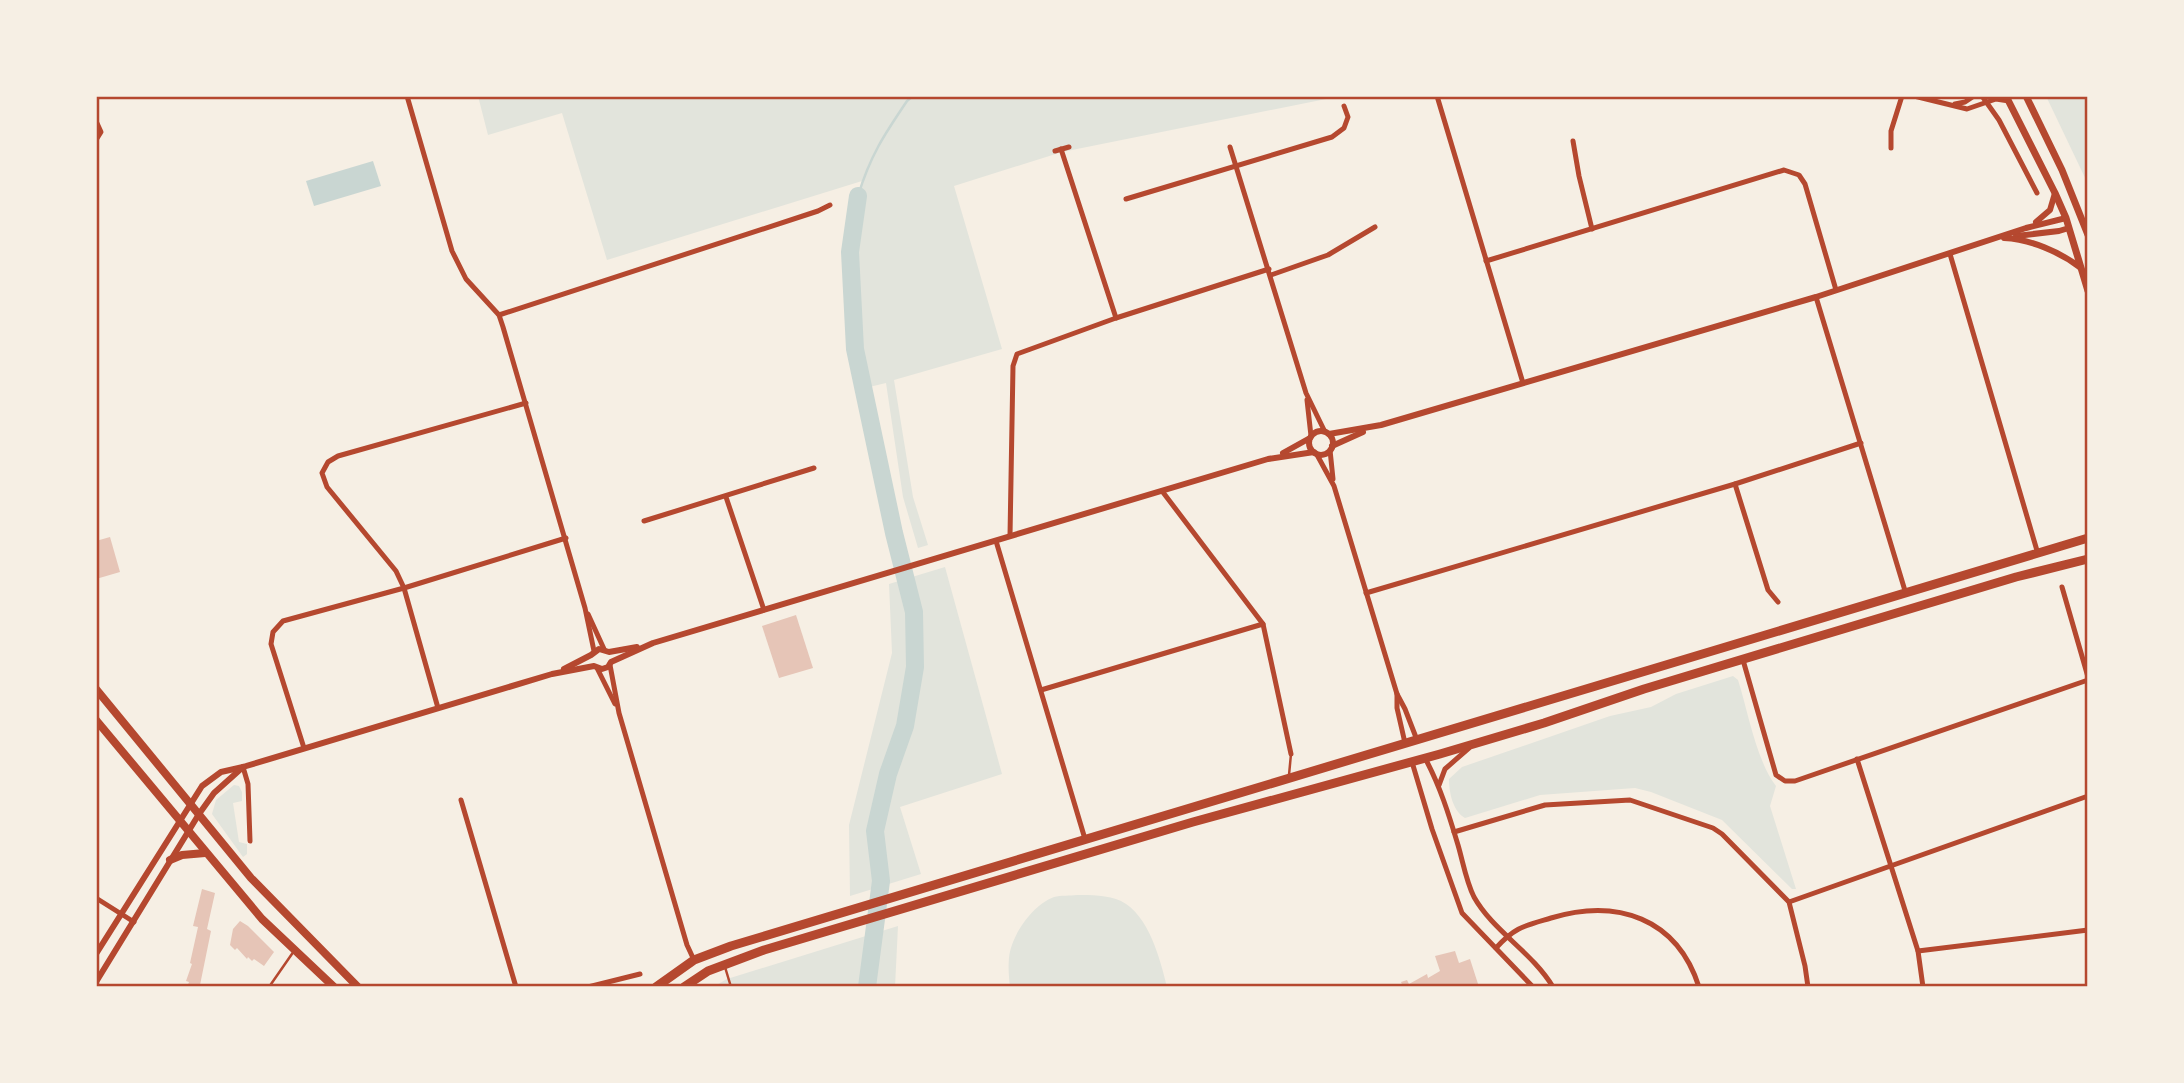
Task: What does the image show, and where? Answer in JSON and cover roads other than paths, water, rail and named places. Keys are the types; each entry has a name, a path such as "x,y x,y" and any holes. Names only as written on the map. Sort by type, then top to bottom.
{"highway":[{"path":"656,987 694,960 731,946 2088,538"},
{"path":"684,987 724,964 857,922 1193,821 1474,744 1743,660 2088,559"},
{"path":"1417,740 1425,758"},
{"path":"1405,744 1412,762"}],"main road":[{"path":"2026,96 2062,170 2088,235"},
{"path":"2007,99 2066,218 2088,291"},
{"path":"2066,218 2082,218"},
{"path":"2069,228 2082,218"},
{"path":"96,689 281,911 358,987"},
{"path":"96,720 262,919 334,987"},
{"path":"170,860 181,855 205,853"}],"street":[{"path":"407,96 452,251 466,279 499,316 566,538 585,608 595,667 619,713"},
{"path":"1437,96 1523,383"},
{"path":"1891,148 1892,128 1902,96"},
{"path":"1914,96 1969,108 1997,99 2007,99"},
{"path":"1945,104 1963,103 1974,96"},
{"path":"1982,96 1999,120 2037,193"},
{"path":"1126,199 1332,137 1344,128 1348,117 1344,106"},
{"path":"96,121 101,132 96,140"},
{"path":"1573,141 1578,176 1592,229"},
{"path":"1069,147 1058,150 1116,318"},
{"path":"1230,148 1306,393 1310,446 1334,486"},
{"path":"1486,261 1784,170 1799,175 1805,184 1836,290"},
{"path":"2026,229 2047,215 2052,208 2055,193"},
{"path":"499,316 830,205"},
{"path":"1268,459 1317,432 1381,425 1816,297 2066,218"},
{"path":"1010,536 1013,366 1017,354 1116,318 1328,255 1375,227"},
{"path":"2002,238 2069,228"},
{"path":"2002,238 2020,239 2035,244 2081,268"},
{"path":"1950,254 2038,554"},
{"path":"1816,297 1906,594"},
{"path":"1306,393 1332,440 1334,486 1397,694 1417,740"},
{"path":"438,708 404,588 396,571 327,487 322,473 328,463 338,456 526,403"},
{"path":"552,674 593,653 653,643 1268,459 1325,454 1331,448 1381,425"},
{"path":"1366,593 1735,484 1861,443"},
{"path":"644,521 814,468"},
{"path":"1735,484 1768,590 1778,602"},
{"path":"1162,491 1263,624 1291,754"},
{"path":"726,497 764,610"},
{"path":"304,748 271,643 273,632 283,621 404,588 566,538"},
{"path":"996,541 1085,839"},
{"path":"1743,660 1776,775 1786,781 1795,781 2088,678 2062,587"},
{"path":"585,608 607,650 619,713 687,945 694,960"},
{"path":"1041,690 1263,624"},
{"path":"96,954 202,786 214,777 229,769 552,674 595,667 603,669 653,643"},
{"path":"1397,694 1397,708 1405,744"},
{"path":"1439,785 1446,767 1474,744"},
{"path":"1425,758 1439,785 1466,878 1475,897 1487,914 1534,961 1553,987"},
{"path":"1857,759 1919,951 1923,987"},
{"path":"1412,762 1460,909 1472,925 1533,987"},
{"path":"96,982 214,793 243,766"},
{"path":"243,766 248,784 250,841"},
{"path":"1789,902 2088,796"},
{"path":"461,800 516,987"},
{"path":"1454,832 1545,805 1638,800 1717,831 1789,902 1808,987"},
{"path":"96,898 134,922"},
{"path":"1496,948 1517,928 1564,914 1609,910 1623,912 1644,919 1664,932 1684,954 1699,987"},
{"path":"1919,951 2088,930"},
{"path":"588,987 640,974"}],"lane":[{"path":"1288,778 1291,754"},
{"path":"269,987 294,951"},
{"path":"724,964 731,987"}],"waterway":[{"path":"858,196 878,146 913,96"},
{"path":"858,196 850,252 855,349 894,533 914,612 915,667 905,726 888,774 875,831 881,881 867,987"}]}
